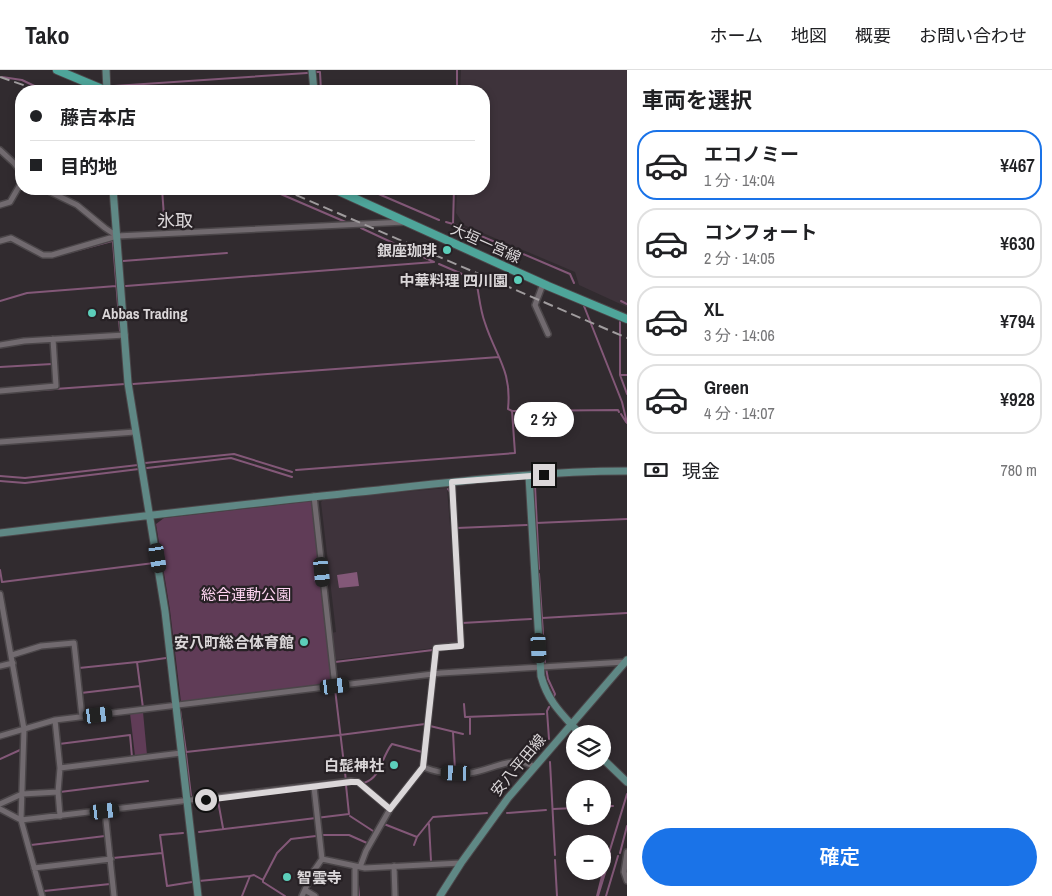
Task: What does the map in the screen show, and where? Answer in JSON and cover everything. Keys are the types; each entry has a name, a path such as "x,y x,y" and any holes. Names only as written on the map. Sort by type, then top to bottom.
{"main road":[{"path":"57,70 93,85"},
{"name":"大垣一宮線","path":"347,195 544,284 627,318"}],"street":[{"path":"106,70 107,85"},
{"path":"312,70 313,85"},
{"path":"0,150 15,163"},
{"path":"0,205 10,202 15,193"},
{"path":"56,195 77,205 117,236"},
{"path":"114,195 128,383 166,610 198,896"},
{"path":"0,241 11,238 43,255 52,255 117,236 406,222"},
{"path":"544,284 535,305 548,334"},
{"path":"0,345 24,341 125,335"},
{"path":"0,390 56,386 53,339"},
{"path":"0,442 135,432"},
{"path":"0,533 151,514 452,482 573,472 627,471"},
{"path":"529,476 540,667 545,690 551,702 571,724"},
{"path":"355,896 357,867 390,809 423,767 436,648 461,646 452,482"},
{"path":"314,496 335,686"},
{"path":"0,594 14,663 24,729 21,820 42,896"},
{"path":"12,655 41,646 74,643 82,717"},
{"path":"0,736 55,720 441,673 626,661"},
{"name":"安八平田線","path":"440,896 461,862 508,798 626,661"},
{"path":"0,666 14,663"},
{"path":"55,720 60,768 58,792 60,816"},
{"path":"60,768 181,753"},
{"path":"423,767 436,772 470,773 503,763 526,762 534,767"},
{"path":"611,766 626,780"},
{"path":"0,809 21,820 358,782 390,809"},
{"path":"302,896 313,872 322,859 314,787"},
{"path":"0,804 22,794 58,792"},
{"path":"105,811 114,896"},
{"path":"627,852 624,872 627,881"},
{"path":"34,868 110,859"},
{"path":"322,859 357,867 461,862"},
{"path":"394,866 395,896"},
{"path":"305,890 315,896"}],"shaded area":[{"path":"461,70 627,70 627,307 579,285 575,272 464,225 456,213 457,195 490,195 490,85 460,85"},
{"path":"447,488 459,640 456,643 434,648 335,660 331,633 336,632 321,502 324,499"},
{"path":"357,572 359,586 339,588 337,575"},
{"path":"600,880 604,880 599,896 596,896"}],"green space":[{"name":"総合運動公園","path":"312,501 333,684 181,702 170,610 156,524 164,518"},
{"path":"143,712 147,755 135,756 130,713"}],"waterway":[{"path":"457,70 457,85"},
{"path":"315,72 320,72 321,85"},
{"path":"129,85 307,73"},
{"path":"2,77 22,80 32,85"},
{"path":"162,195 165,230"},
{"path":"283,195 348,223"},
{"path":"381,195 439,220"},
{"path":"454,195 453,224 570,274 574,283"},
{"path":"446,222 453,224"},
{"path":"361,228 434,262"},
{"path":"56,256 113,242 120,331"},
{"path":"123,261 227,253"},
{"path":"126,286 434,262"},
{"path":"439,264 476,280 483,318 508,384 508,409 512,411 618,410 619,412"},
{"path":"0,301 27,293 116,286"},
{"path":"621,301 627,304"},
{"path":"584,306 622,402 627,423"},
{"path":"620,322 620,375 627,394"},
{"path":"133,384 499,357"},
{"path":"0,367 52,364"},
{"path":"620,375 627,375"},
{"path":"27,391 125,384"},
{"path":"296,470 515,453 512,411"},
{"path":"621,414 626,422"},
{"path":"145,463 234,454 292,472"},
{"path":"147,468 231,458 292,477"},
{"path":"0,476 25,478 138,465"},
{"path":"0,481 25,483 139,469"},
{"path":"535,486 539,569"},
{"path":"448,489 450,492 451,511"},
{"path":"536,523 627,519"},
{"path":"457,528 527,525"},
{"path":"0,570 2,582 154,563"},
{"path":"539,574 545,663"},
{"path":"542,618 627,613"},
{"path":"462,623 531,619"},
{"path":"335,662 433,650"},
{"path":"138,662 166,658"},
{"path":"79,666 79,668 137,662 143,708"},
{"path":"546,668 548,679 555,694 554,696"},
{"path":"81,693 140,686"},
{"path":"335,689 346,781"},
{"path":"464,704 465,717 544,714"},
{"path":"549,707 547,711 549,739"},
{"path":"180,710 186,752 425,724"},
{"path":"470,717 470,734"},
{"path":"430,726 463,734"},
{"path":"453,732 455,770"},
{"path":"59,744 130,735 132,757 134,757"},
{"path":"351,779 357,779 364,783 370,780 378,771 392,744 422,752"},
{"path":"0,759 20,750"},
{"path":"186,754 191,796"},
{"path":"550,762 555,855"},
{"path":"60,792 148,781"},
{"path":"199,832 349,814 346,785"},
{"path":"611,846 627,794"},
{"path":"218,801 223,828"},
{"path":"553,809 566,808"},
{"path":"507,813 546,810"},
{"path":"414,845 417,837 433,817 487,813"},
{"path":"350,816 373,831"},
{"path":"384,824 417,837"},
{"path":"429,824 431,861"},
{"path":"620,853 627,826"},
{"path":"183,833 160,835 167,886 192,882"},
{"path":"321,835 349,835 367,843"},
{"path":"31,845 105,836"},
{"path":"242,896 250,876 254,875 263,880 277,853 291,839 316,836"},
{"path":"113,858 162,853"},
{"path":"606,896 618,856"},
{"path":"555,860 557,896"},
{"path":"357,873 359,896"},
{"path":"199,879 199,881 250,876"},
{"path":"263,880 263,882 285,896"},
{"path":"44,891 110,884"}],"railway":[{"path":"0,77 23,85"},
{"path":"296,195 627,338"}],"place":[{"name":"銀座珈琲","path":"447,250"},
{"name":"中華料理 四川園","path":"518,280"},
{"name":"Abbas Trading","path":"92,313"},
{"name":"安八町総合体育館","path":"304,642"},
{"name":"白髭神社","path":"394,765"},
{"name":"智雲寺","path":"287,877"}],"district":[{"name":"氷取","path":"175,220"}],"route":[{"path":"206,800 358,782 390,809 423,767 436,648 461,646 452,482 544,475"}]}
